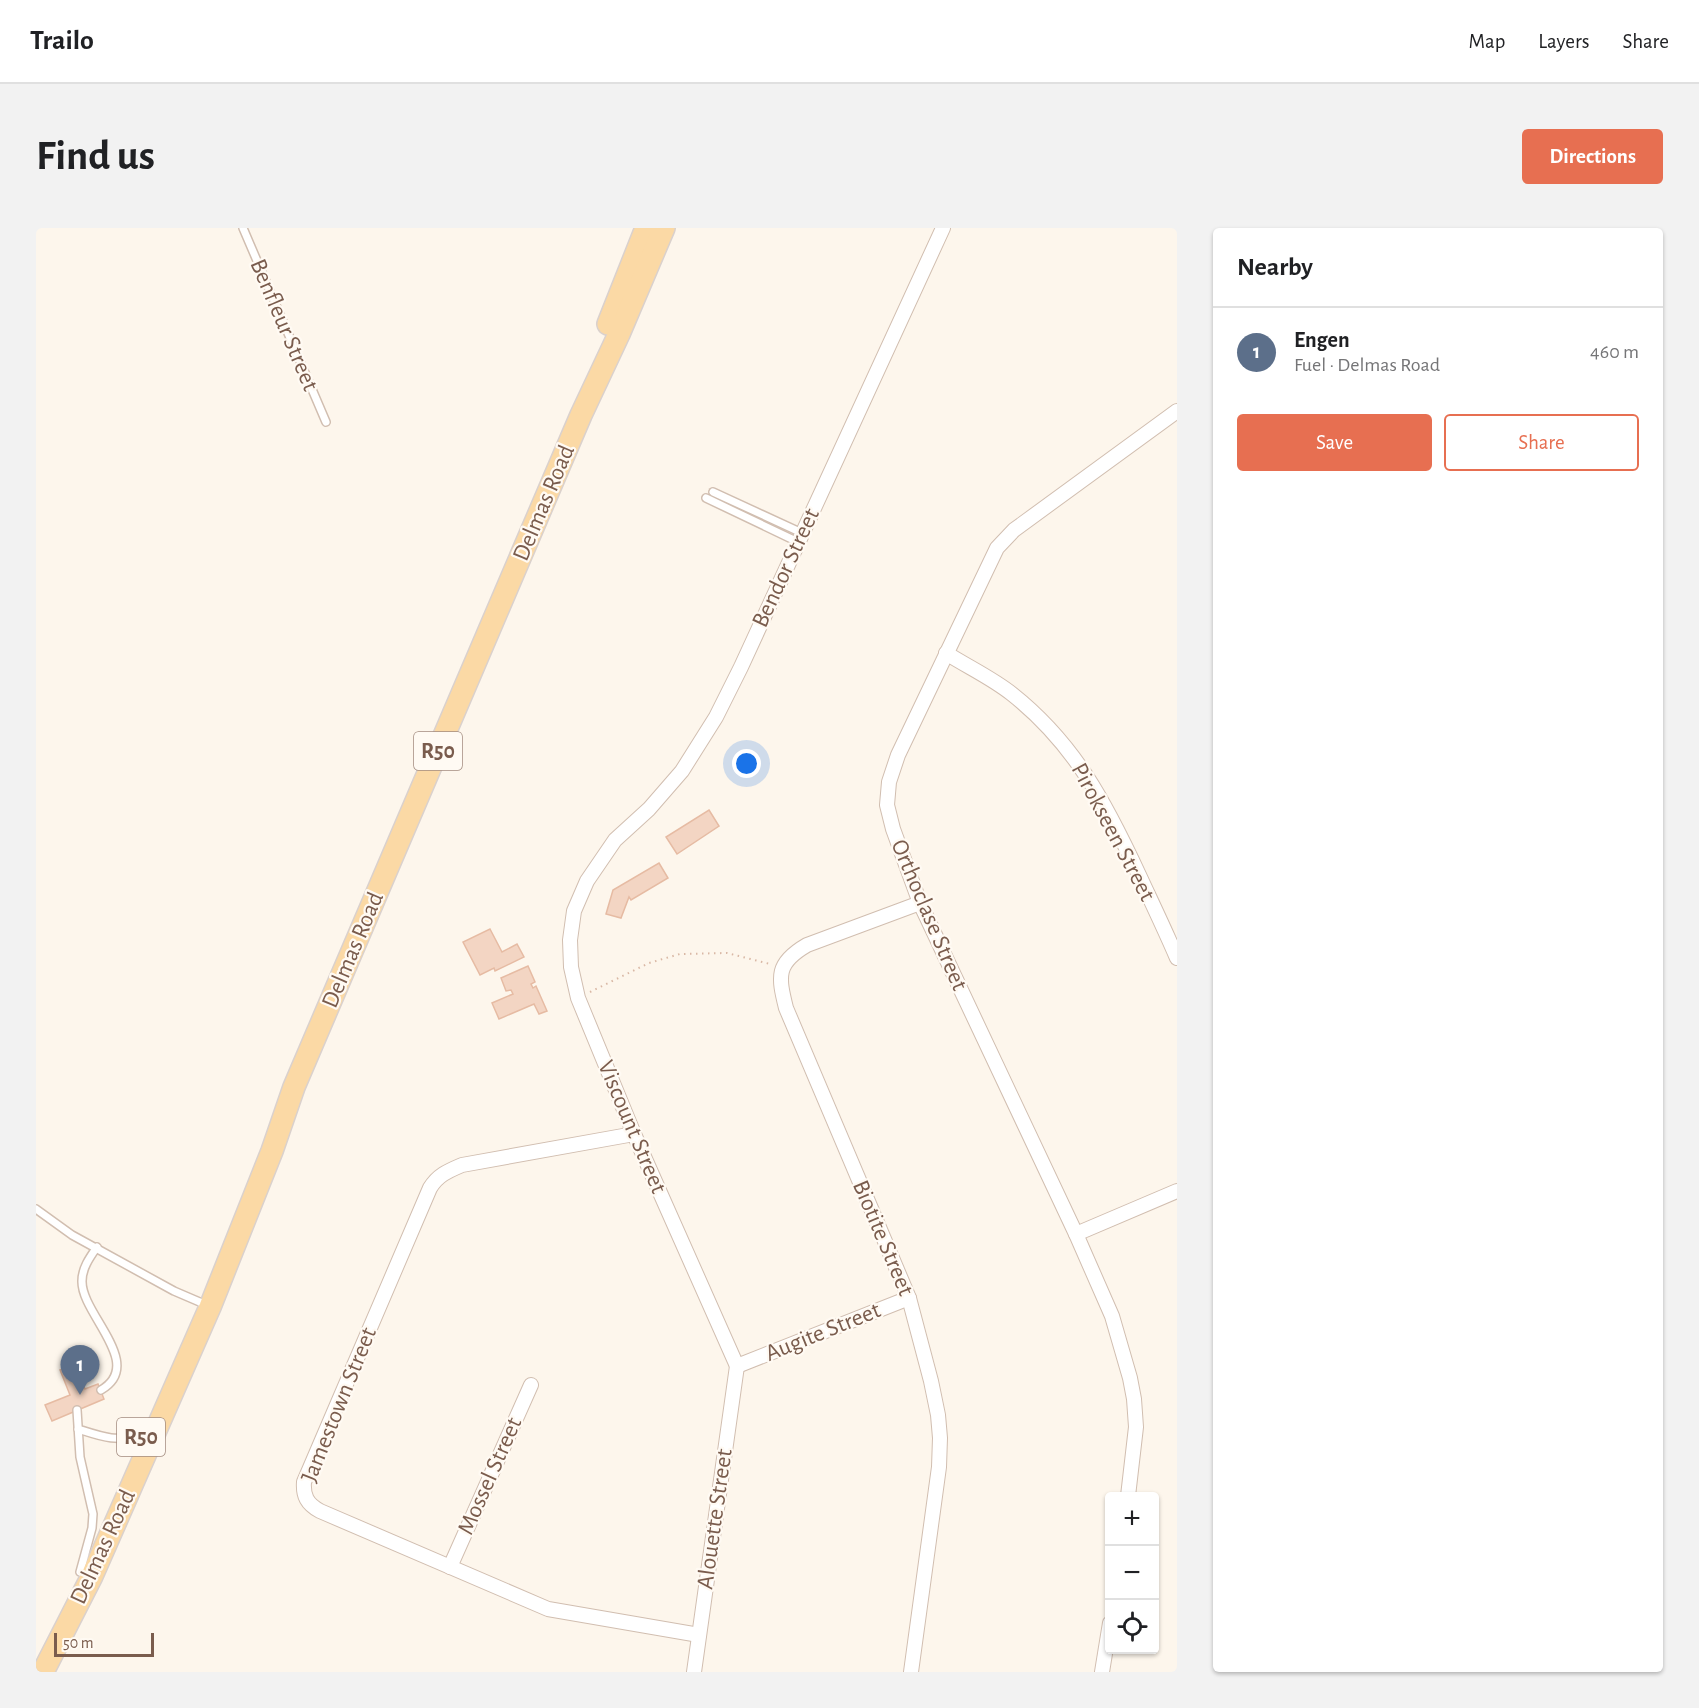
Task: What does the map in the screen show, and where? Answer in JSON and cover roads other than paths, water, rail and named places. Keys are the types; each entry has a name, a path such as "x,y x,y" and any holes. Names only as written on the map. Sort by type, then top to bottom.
{"main road":[{"name":"Delmas Road","path":"43,1672 80,1572 141,1435 204,1304 261,1144 425,770 570,423 646,228"},
{"name":"Delmas Road","path":"43,1672 92,1576 204,1304 272,1151 294,1087 581,415 619,334 664,228"}],"street":[{"name":"Bendor Street","path":"587,881 615,840 649,809 682,771 716,717 943,228"},
{"path":"1173,413 1177,428"},
{"name":"Orthoclase Street","path":"1129,1492 1136,1427 1134,1399 1112,1316 1076,1234 920,903 893,829 887,805 889,782 898,755 997,548 1006,538 1173,413"},
{"name":"Pirokseen Street","path":"946,653 1011,693 1041,720 1086,772 1174,941 1177,958"},
{"name":"Viscount Street","path":"587,881 574,911 570,940 571,967 578,998 634,1134 737,1366"},
{"name":"Biotite Street","path":"911,1672 939,1467 938,1415 909,1298 786,1008 781,987 782,967 792,953 807,945 920,903"},
{"name":"Jamestown Street","path":"634,1134 473,1162 446,1172 435,1179 304,1482 304,1491 306,1500 320,1511 548,1609 699,1635"},
{"path":"1076,1234 1177,1191"},
{"name":"Augite Street","path":"737,1366 909,1298"},
{"name":"Alouette Street","path":"694,1672 737,1366"},
{"name":"Mossel Street","path":"450,1567 531,1384"},
{"path":"1102,1672 1105,1654"}],"lane":[{"name":"Benfleur Street","path":"243,228 326,422"},
{"path":"713,492 800,538"},
{"path":"706,498 800,538"},
{"path":"36,1209 72,1234 174,1291 204,1304"},
{"path":"97,1247 87,1262 81,1283 118,1366 112,1381 101,1390"},
{"path":"77,1410 80,1457 93,1514 92,1528 80,1572"},
{"path":"78,1429 118,1440 141,1435"}],"place":[{"name":"Engen","path":"80,1395"}]}
